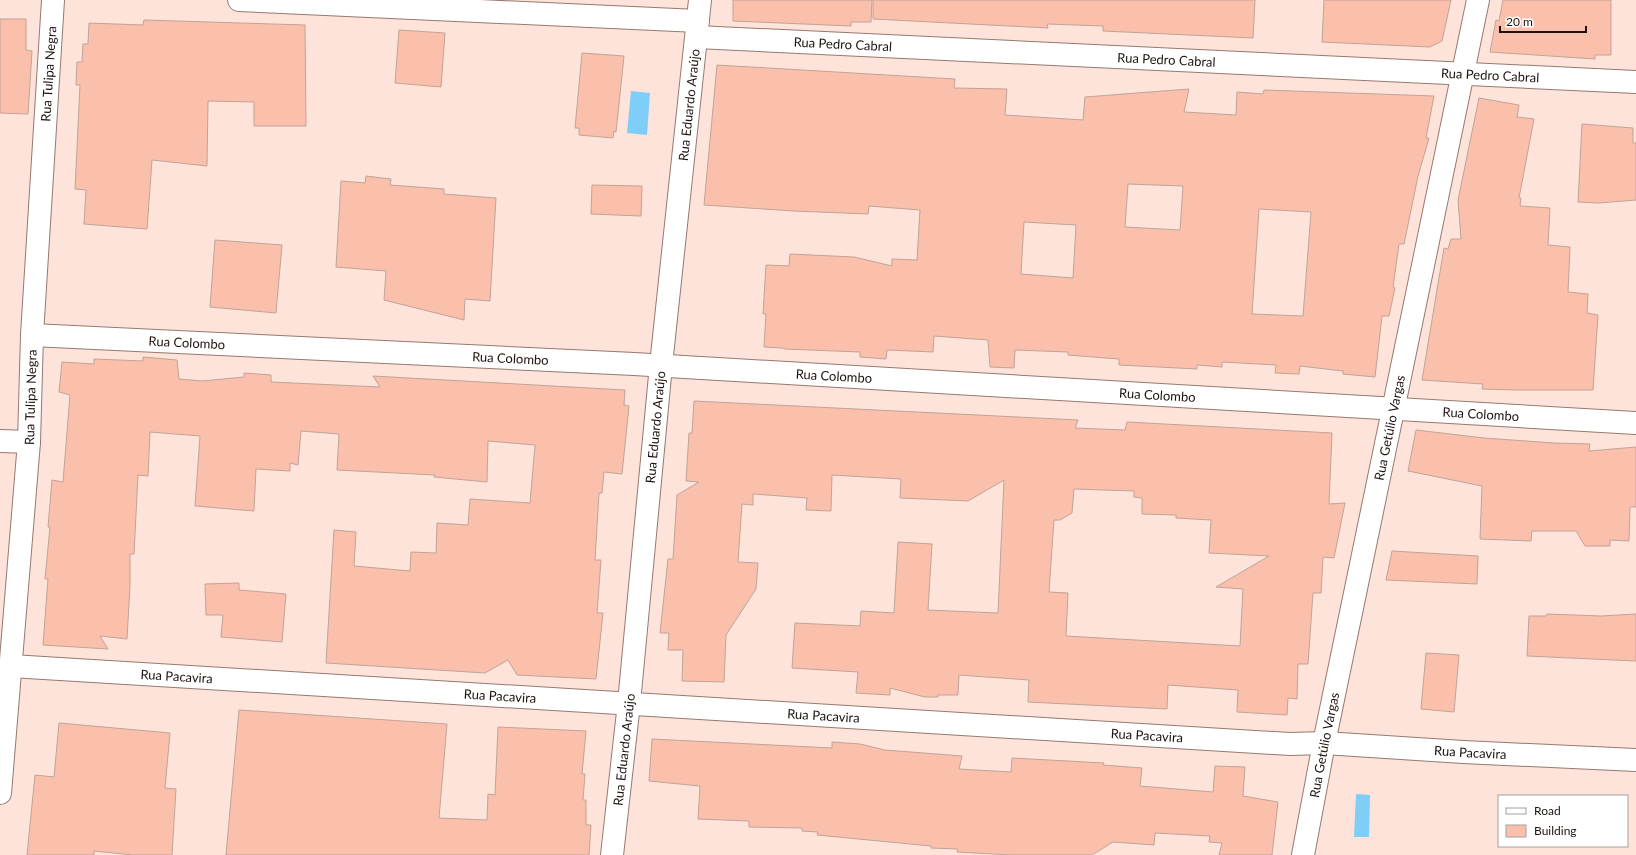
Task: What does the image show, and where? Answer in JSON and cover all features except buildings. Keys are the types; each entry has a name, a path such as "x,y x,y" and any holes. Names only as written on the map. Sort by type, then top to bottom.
{"street":[{"name":"Rua Tulipa Negra","path":"0,793 29,442 32,335 53,0"},
{"name":"Rua Pedro Cabral","path":"239,0 698,19 1463,73 1636,82"},
{"name":"Rua Getúlio Vargas","path":"1303,855 1324,743 1478,0"},
{"name":"Rua Eduardo Araújo","path":"612,855 630,703 661,365 698,19"},
{"name":"Rua Colombo","path":"32,335 661,365 1636,423"},
{"path":"0,441 29,442"},
{"name":"Rua Pacavira","path":"11,666 1290,744 1324,743 1463,752 1636,760"}],"water":[{"path":"631,91 650,93 647,135 627,133"},
{"path":"1356,794 1370,795 1369,837 1354,837"}]}
